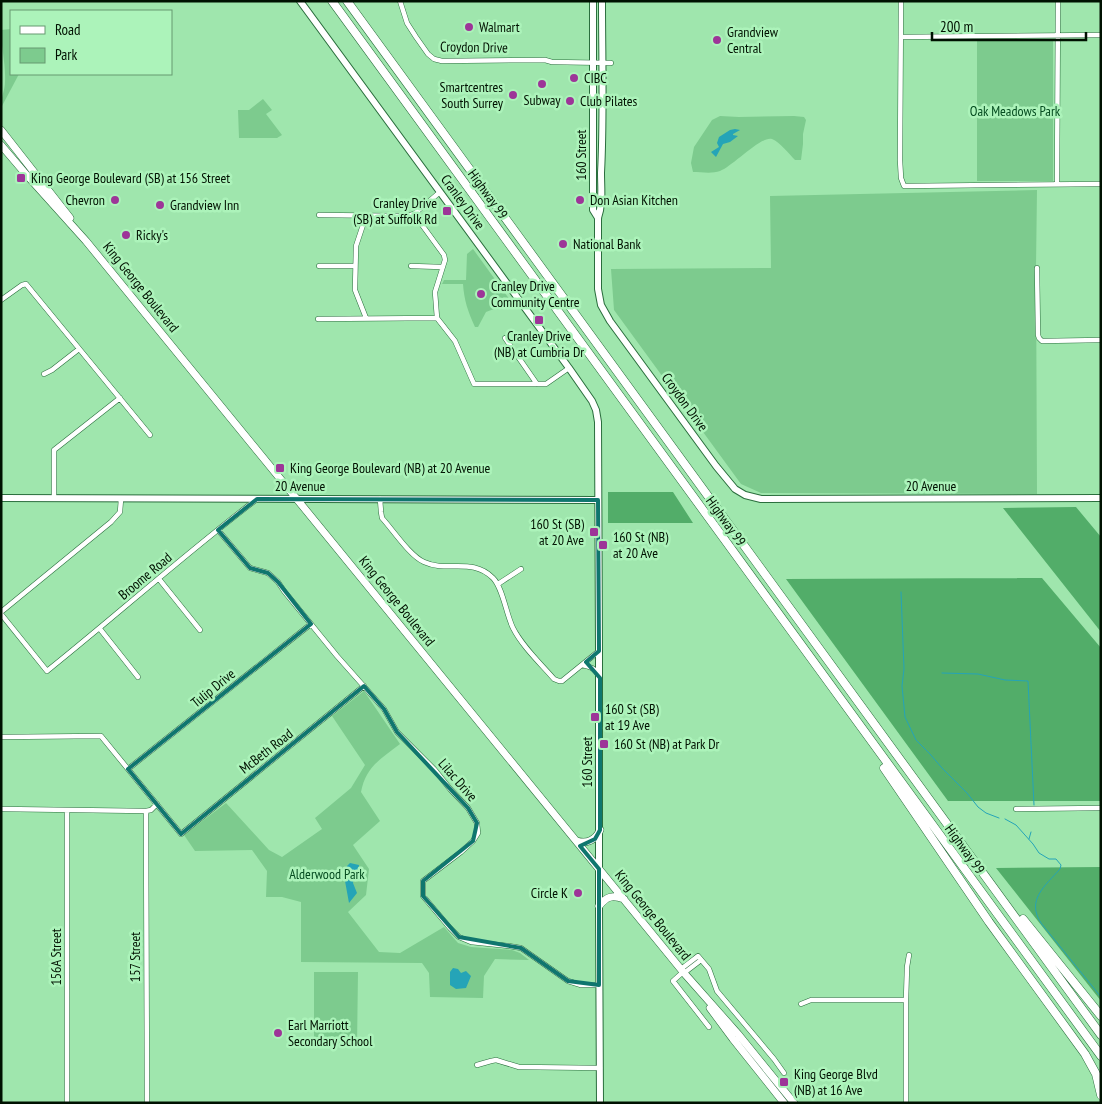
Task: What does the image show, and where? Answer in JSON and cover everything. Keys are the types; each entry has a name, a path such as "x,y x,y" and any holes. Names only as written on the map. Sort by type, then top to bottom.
{"highway":[{"name":"Highway 99","path":"332,1 1101,1056"},
{"name":"Highway 99","path":"347,1 1101,1034"},
{"path":"838,696 974,901 1085,1054 1096,1074 1101,1094"},
{"path":"962,844 1101,1016"}],"main road":[{"name":"King George Boulevard","path":"1,130 86,241"},
{"name":"King George Boulevard","path":"2,148 86,241 577,841 684,973 781,1101"},
{"path":"577,841 590,841 598,836 600,830"},
{"path":"599,906 608,897 624,899"},
{"name":"King George Boulevard","path":"684,973 738,1034 794,1103"}],"street":[{"name":"Cranley Drive","path":"300,1 569,368 592,401 598,422"},
{"name":"Croydon Drive","path":"400,1 407,23 428,54 434,59 442,61 536,60 611,63"},
{"name":"160 Street","path":"593,1 593,210 598,218"},
{"name":"160 Street","path":"601,305 598,289 598,218 601,210 602,1"},
{"path":"901,1 900,169 904,186 1101,184"},
{"path":"1057,184 1058,1"},
{"path":"901,37 1101,36"},
{"path":"319,215 407,216 414,214 440,192"},
{"path":"414,214 444,255 445,260 435,292 437,318 454,341 474,384 546,384 569,368"},
{"path":"366,216 356,246 355,266 355,290 366,318"},
{"path":"319,266 355,266"},
{"path":"411,266 442,267"},
{"path":"1038,268 1038,337 1042,341 1101,340"},
{"path":"1,300 26,284 150,435"},
{"name":"Croydon Drive","path":"601,305 610,321 721,472 736,489 745,495 761,499"},
{"path":"318,318 437,318"},
{"path":"505,338 537,384"},
{"path":"44,374 79,349"},
{"path":"54,498 54,450 120,398"},
{"name":"160 Street","path":"598,422 600,1103"},
{"name":"20 Avenue","path":"1,498 598,500"},
{"name":"20 Avenue","path":"761,499 1101,498"},
{"path":"1,613 111,522 120,512 121,499"},
{"name":"Broome Road","path":"1,613 47,671 257,499"},
{"path":"380,499 382,518 414,556 422,562 433,566 471,566 487,573 493,578 498,584 512,626 518,636 554,679 562,681 600,651"},
{"name":"Lilac Drive","path":"218,530 250,568 268,573 278,582 311,624 384,709 397,732 434,769 468,808 477,823 478,833 473,841 422,881 422,896 450,928 470,942 521,948 568,981 581,985 599,985"},
{"path":"498,584 521,569"},
{"path":"159,579 200,630"},
{"name":"Tulip Drive","path":"128,769 311,624"},
{"path":"100,629 138,677"},
{"path":"582,665 592,667 600,678"},
{"name":"McBeth Road","path":"157,804 181,834 364,686"},
{"path":"1,737 101,736 157,804 146,812 1,809"},
{"path":"1016,809 1101,808"},
{"name":"156A Street","path":"67,810 67,1103"},
{"name":"157 Street","path":"146,812 147,1103"},
{"path":"906,1103 906,1000 909,955"},
{"path":"710,1028 673,981 699,958 709,969 717,991 774,1058 784,1073"},
{"path":"802,1004 811,1000 906,1000"},
{"path":"477,1065 496,1060 519,1067 600,1068"}],"highlighted area":[{"path":"257,499 598,500 599,651 586,662 600,678 600,830 595,839 580,846 599,869 599,985 568,981 521,948 459,937 423,896 423,881 473,841 477,823 468,808 397,732 384,709 364,686 181,834 128,769 311,624 278,582 268,573 250,568 218,530"}],"green space":[{"path":"10,29 10,75 18,75 2,106 5,75 1,30"},
{"name":"Oak Meadows Park","path":"1053,40 1053,181 977,181 977,41"},
{"path":"263,99 272,110 266,114 282,135 277,138 239,138 238,110 249,110"},
{"path":"720,116 804,117 806,120 801,160 795,160 778,143 772,139 767,139 754,146 720,171 710,173 693,172 691,163 694,147 712,120"},
{"path":"1037,190 1037,494 761,493 741,484 614,310 611,269 771,268 770,196"},
{"path":"473,249 515,307 499,307 486,312 478,327 475,327 468,311 463,284 442,284 444,280 466,280 467,254"},
{"path":"608,492 673,492 693,523 608,523"},
{"path":"1076,507 1101,537 1101,632 1003,508"},
{"path":"1042,578 1101,648 1101,801 948,801 786,579"},
{"name":"Alderwood Park","path":"364,691 400,744 375,764 363,783 361,792 380,821 353,845 369,869 366,895 348,912 379,952 400,953 444,927 458,943 471,947 512,950 529,960 495,959 484,976 483,998 430,997 429,973 422,963 301,962 301,902 282,897 266,897 267,871 252,850 195,851 184,835 226,803 269,850 282,857 322,829 315,818 351,788 365,765 332,716"},
{"path":"1101,867 1101,1001 996,868"},
{"path":"314,972 358,972 357,1047 314,1046"}],"water":[{"path":"735,129 740,130 733,135 738,136 730,142 723,144 716,157 711,152 719,147 717,143 719,137"},
{"path":"350,863 359,865 358,877 354,877 353,883 357,893 349,903 345,881 341,877 345,868"},
{"path":"453,968 458,969 461,973 466,971 471,976 466,988 456,989 450,985 450,972"}],"waterway":[{"path":"901,592 904,669 902,686 905,717 916,740 978,807 986,813 999,818"},
{"path":"942,673 978,674 1005,680 1028,681 1034,805"},
{"path":"1005,819 1016,825 1039,853 1049,859 1056,859 1061,865 1060,869 1043,887 1036,900 1037,915 1041,923 1101,997"},
{"path":"1029,839 1031,832"}],"place":[{"name":"Walmart","path":"469,27"},
{"name":"Grandview Central","path":"717,40"},
{"name":"CIBC","path":"574,78"},
{"name":"Subway","path":"542,84"},
{"name":"Smartcentres South Surrey","path":"513,95"},
{"name":"Club Pilates","path":"570,101"},
{"name":"King George Boulevard (SB) at 156 Street","path":"21,178"},
{"name":"Chevron","path":"115,200"},
{"name":"Don Asian Kitchen","path":"580,200"},
{"name":"Grandview Inn","path":"160,205"},
{"name":"Cranley Drive (SB) at Suffolk Rd","path":"447,211"},
{"name":"Ricky's","path":"126,235"},
{"name":"National Bank","path":"563,244"},
{"name":"Cranley Drive Community Centre","path":"481,294"},
{"name":"Cranley Drive (NB) at Cumbria Dr","path":"539,320"},
{"name":"King George Boulevard (NB) at 20 Avenue","path":"280,468"},
{"name":"160 St (SB) at 20 Ave","path":"594,532"},
{"name":"160 St (NB) at 20 Ave","path":"603,545"},
{"name":"160 St (SB) at 19 Ave","path":"595,717"},
{"name":"160 St (NB) at Park Dr","path":"604,744"},
{"name":"Circle K","path":"578,893"},
{"name":"Earl Marriott Secondary School","path":"278,1033"},
{"name":"King George Blvd (NB) at 16 Ave","path":"784,1082"}]}
